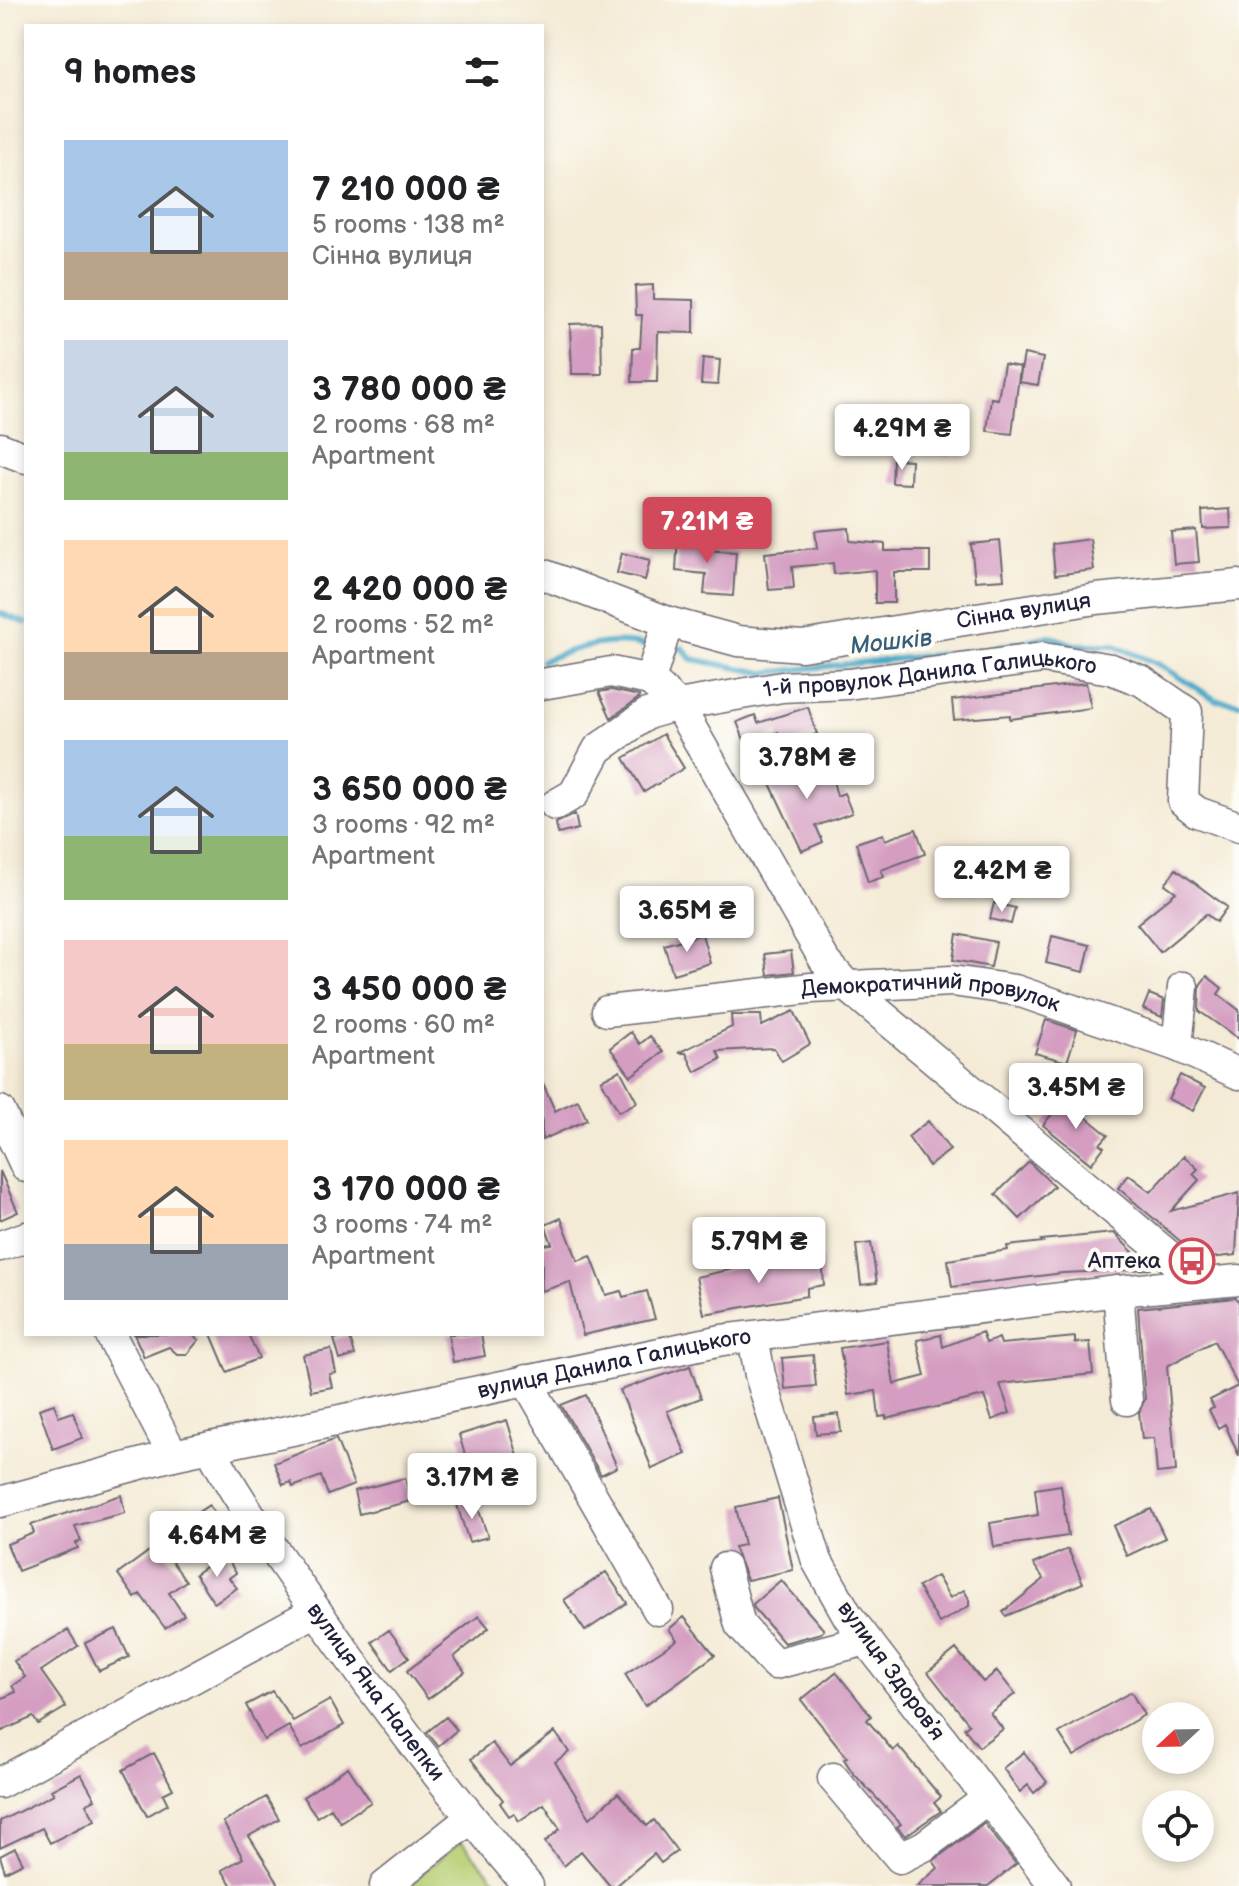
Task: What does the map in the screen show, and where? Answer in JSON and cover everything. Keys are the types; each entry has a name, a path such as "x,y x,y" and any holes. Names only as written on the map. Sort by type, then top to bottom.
{"street":[{"path":"0,448 24,457"},
{"name":"Сінна вулиця","path":"544,575 667,624 738,641 802,646 1096,599 1239,585"},
{"path":"651,676 667,624"},
{"name":"1-й провулок Данила Галицького","path":"555,805 574,794 598,749 647,714 678,705 782,687 848,684 1043,658 1111,669 1142,681 1187,712 1183,801 1197,812 1239,827"},
{"path":"544,684 611,672 651,676 678,705 825,961 847,986 1200,1282"},
{"name":"Демократичний провулок","path":"607,1011 847,986 952,981 1015,990 1177,1046 1239,1074"},
{"path":"1177,1046 1183,987"},
{"path":"10,1114 24,1160"},
{"path":"0,1246 24,1238"},
{"name":"вулиця Данила Галицького","path":"0,1502 173,1455 526,1380 753,1337 1118,1291 1200,1282 1237,1283"},
{"path":"1118,1291 1127,1400"},
{"path":"111,1336 173,1455"},
{"name":"вулиця Здоровʼя","path":"753,1337 760,1375 817,1561 848,1616 1055,1886"},
{"path":"526,1380 658,1610"},
{"name":"вулиця Яна Налепки","path":"210,1447 223,1472 387,1713 528,1886"},
{"path":"725,1568 740,1625 775,1664 866,1640"},
{"path":"0,1783 316,1611"},
{"path":"833,1778 900,1858 924,1846 987,1799"},
{"path":"385,1886 471,1818"}],"green space":[{"path":"461,1841 501,1886 407,1886"}],"building":[{"path":"653,285 653,299 694,300 694,333 658,332 657,382 632,382 633,348 640,348 642,315 636,315 635,286"},
{"path":"601,323 602,374 572,374 570,324"},
{"path":"1024,354 1043,358 1038,385 1019,382"},
{"path":"703,358 720,360 718,385 701,384"},
{"path":"1004,364 1020,367 1012,434 987,431 991,398 998,399"},
{"path":"927,419 955,424 950,456 923,452"},
{"path":"893,459 911,460 910,484 892,483"},
{"path":"1230,509 1231,528 1203,529 1202,511"},
{"path":"849,528 850,541 885,544 885,551 930,551 930,572 894,572 894,603 875,603 875,570 834,574 833,563 792,567 794,588 769,590 765,553 817,548 815,531"},
{"path":"1196,530 1199,562 1174,564 1171,532"},
{"path":"678,534 704,536 703,550 736,552 733,596 704,594 706,574 676,571"},
{"path":"1090,539 1094,570 1055,575 1052,544"},
{"path":"1000,541 1004,579 975,581 971,544"},
{"path":"622,553 650,560 645,580 617,573"},
{"path":"1086,683 1091,708 1010,719 1010,715 954,720 952,700"},
{"path":"611,690 639,698 611,718 599,692"},
{"path":"808,707 817,734 782,745 778,732 746,745 737,722 755,715 758,723"},
{"path":"663,734 684,768 644,792 624,758"},
{"path":"792,759 801,777 830,770 837,796 844,793 852,813 816,826 823,842 802,851 765,773"},
{"path":"575,814 578,829 558,834 556,823"},
{"path":"916,829 925,854 881,870 884,877 868,882 856,843 883,834 885,840"},
{"path":"1176,869 1227,907 1216,922 1206,914 1160,952 1137,924 1176,892 1165,884"},
{"path":"994,903 1015,908 1011,924 990,919"},
{"path":"702,934 710,963 673,974 664,945"},
{"path":"957,934 996,942 991,967 953,960"},
{"path":"1052,936 1090,945 1084,972 1046,963"},
{"path":"791,951 794,972 768,975 765,954"},
{"path":"1207,976 1222,988 1218,994 1239,1010 1239,1039 1199,1011 1200,985"},
{"path":"1149,994 1164,1000 1162,1017 1143,1009"},
{"path":"794,1011 810,1044 782,1061 774,1048 717,1051 721,1059 695,1072 686,1053 678,1053 732,1027 731,1015 761,1015 762,1026"},
{"path":"1046,1020 1077,1030 1067,1062 1035,1053"},
{"path":"631,1032 640,1044 650,1036 663,1052 631,1076 610,1048"},
{"path":"620,1070 637,1102 619,1112 601,1080"},
{"path":"1180,1075 1205,1088 1193,1111 1168,1099"},
{"path":"544,1086 555,1111 578,1100 587,1120 544,1139"},
{"path":"1064,1099 1108,1135 1100,1144 1104,1147 1091,1164 1043,1125"},
{"path":"928,1121 950,1150 929,1166 908,1137"},
{"path":"1184,1156 1198,1169 1193,1174 1199,1180 1171,1211 1239,1193 1236,1255 1201,1259 1118,1188 1129,1175 1151,1192"},
{"path":"1029,1162 1054,1186 1020,1219 996,1194"},
{"path":"0,1171 18,1212 0,1220"},
{"path":"561,1218 578,1261 591,1256 606,1295 621,1291 623,1297 647,1291 655,1319 583,1335 570,1282 544,1290 544,1245 552,1244 545,1225"},
{"path":"1114,1233 1150,1269 1063,1273 952,1287 948,1260 1008,1250 1007,1246 1043,1242 1041,1240"},
{"path":"871,1243 877,1283 861,1285 856,1245"},
{"path":"822,1258 824,1285 807,1288 807,1296 704,1314 696,1277 751,1265 753,1270 788,1261"},
{"path":"1236,1298 1239,1303 1239,1456 1225,1424 1218,1428 1209,1410 1214,1408 1210,1400 1238,1386 1214,1341 1167,1366 1176,1471 1157,1473 1154,1438 1142,1439 1139,1412 1145,1399 1138,1308"},
{"path":"982,1332 986,1343 999,1338 1001,1344 1075,1337 1075,1343 1090,1342 1093,1374 1000,1384 1010,1413 992,1420 984,1396 886,1419 886,1416 879,1417 876,1391 848,1395 840,1348 887,1341 894,1384 925,1376 917,1340 941,1335 943,1347"},
{"path":"135,1336 194,1336 199,1340 187,1354 177,1354 169,1347 144,1357"},
{"path":"212,1336 249,1336 259,1358 227,1372"},
{"path":"349,1336 355,1355 340,1360 334,1339"},
{"path":"448,1336 481,1336 485,1356 453,1362"},
{"path":"331,1349 336,1373 329,1374 332,1387 311,1391 303,1355"},
{"path":"813,1355 816,1386 785,1389 782,1358"},
{"path":"690,1366 701,1398 667,1411 686,1454 652,1469 620,1390"},
{"path":"586,1395 617,1467 601,1475 561,1405"},
{"path":"54,1404 59,1417 73,1412 82,1438 53,1449 39,1409"},
{"path":"839,1414 841,1432 816,1434 814,1417"},
{"path":"507,1420 524,1476 476,1491 459,1435"},
{"path":"336,1439 354,1485 328,1495 321,1476 293,1487 291,1482 283,1485 274,1463"},
{"path":"405,1478 411,1501 359,1514 354,1491"},
{"path":"1061,1485 1068,1536 994,1547 990,1523 1038,1515 1035,1489"},
{"path":"121,1495 125,1513 75,1526 81,1541 76,1543 78,1548 18,1571 7,1544 34,1533 31,1525"},
{"path":"778,1498 793,1570 747,1580 734,1547 744,1545 736,1507"},
{"path":"475,1499 488,1537 469,1542 457,1505"},
{"path":"209,1505 226,1531 209,1543 191,1517"},
{"path":"1151,1509 1165,1538 1127,1556 1113,1526"},
{"path":"159,1544 186,1581 169,1593 184,1615 165,1628 140,1594 135,1598 118,1574"},
{"path":"1068,1549 1083,1583 1006,1616 1003,1612 1044,1579 1033,1564"},
{"path":"224,1554 236,1573 229,1578 237,1588 214,1603 195,1574"},
{"path":"606,1572 627,1603 585,1631 564,1600"},
{"path":"937,1576 950,1598 964,1590 969,1599 969,1606 939,1623 918,1587"},
{"path":"781,1580 824,1630 821,1633 784,1643 754,1608 753,1604"},
{"path":"479,1616 489,1628 454,1657 465,1672 428,1699 407,1671"},
{"path":"684,1617 715,1655 645,1706 625,1674 677,1640 669,1629"},
{"path":"116,1629 129,1657 99,1671 85,1643"},
{"path":"68,1630 78,1646 41,1671 66,1707 38,1724 33,1717 0,1732 0,1699 16,1692 12,1686 25,1677 14,1661"},
{"path":"389,1630 409,1657 392,1670 372,1642"},
{"path":"956,1649 983,1682 997,1671 1015,1694 990,1713 1003,1729 979,1747 964,1728 969,1724 928,1672"},
{"path":"836,1672 871,1716 867,1720 893,1751 898,1746 941,1797 934,1803 941,1811 905,1836 897,1827 901,1824 852,1772 844,1759 847,1757 801,1700"},
{"path":"272,1691 293,1721 330,1700 344,1725 302,1749 289,1726 264,1740 246,1705"},
{"path":"1131,1692 1142,1711 1142,1716 1074,1756 1059,1733"},
{"path":"446,1717 457,1730 438,1746 427,1732"},
{"path":"555,1732 569,1752 555,1762 590,1818 618,1793 647,1826 654,1820 677,1851 661,1863 654,1854 616,1886 610,1886 581,1851 564,1866 545,1842 560,1829 544,1804 519,1821 514,1813 509,1816 500,1803 503,1800 471,1759 492,1743 510,1766"},
{"path":"1024,1752 1047,1782 1034,1793 1028,1785 1020,1792 1003,1768"},
{"path":"154,1753 173,1789 163,1794 168,1804 147,1816 123,1770"},
{"path":"348,1767 371,1802 340,1822 331,1808 317,1817 303,1797"},
{"path":"81,1774 95,1799 86,1804 95,1820 50,1843 42,1828 0,1848 0,1821 54,1794 51,1790"},
{"path":"266,1797 279,1819 249,1836 280,1886 232,1886 222,1870 243,1858 223,1822"},
{"path":"984,1823 1016,1864 988,1886 917,1886 938,1868 933,1861"},
{"path":"15,1848 23,1863 5,1872 0,1856"}],"waterway":[{"name":"Мошків","path":"0,613 24,622"},
{"name":"Мошків","path":"669,651 683,648 692,659 764,673 982,650 1050,636 1074,645 1113,645 1160,665 1216,700 1239,703"},
{"name":"Мошків","path":"544,660 568,651 609,643 650,647"}],"place":[{"name":"Аптека","path":"1192,1261"}]}
